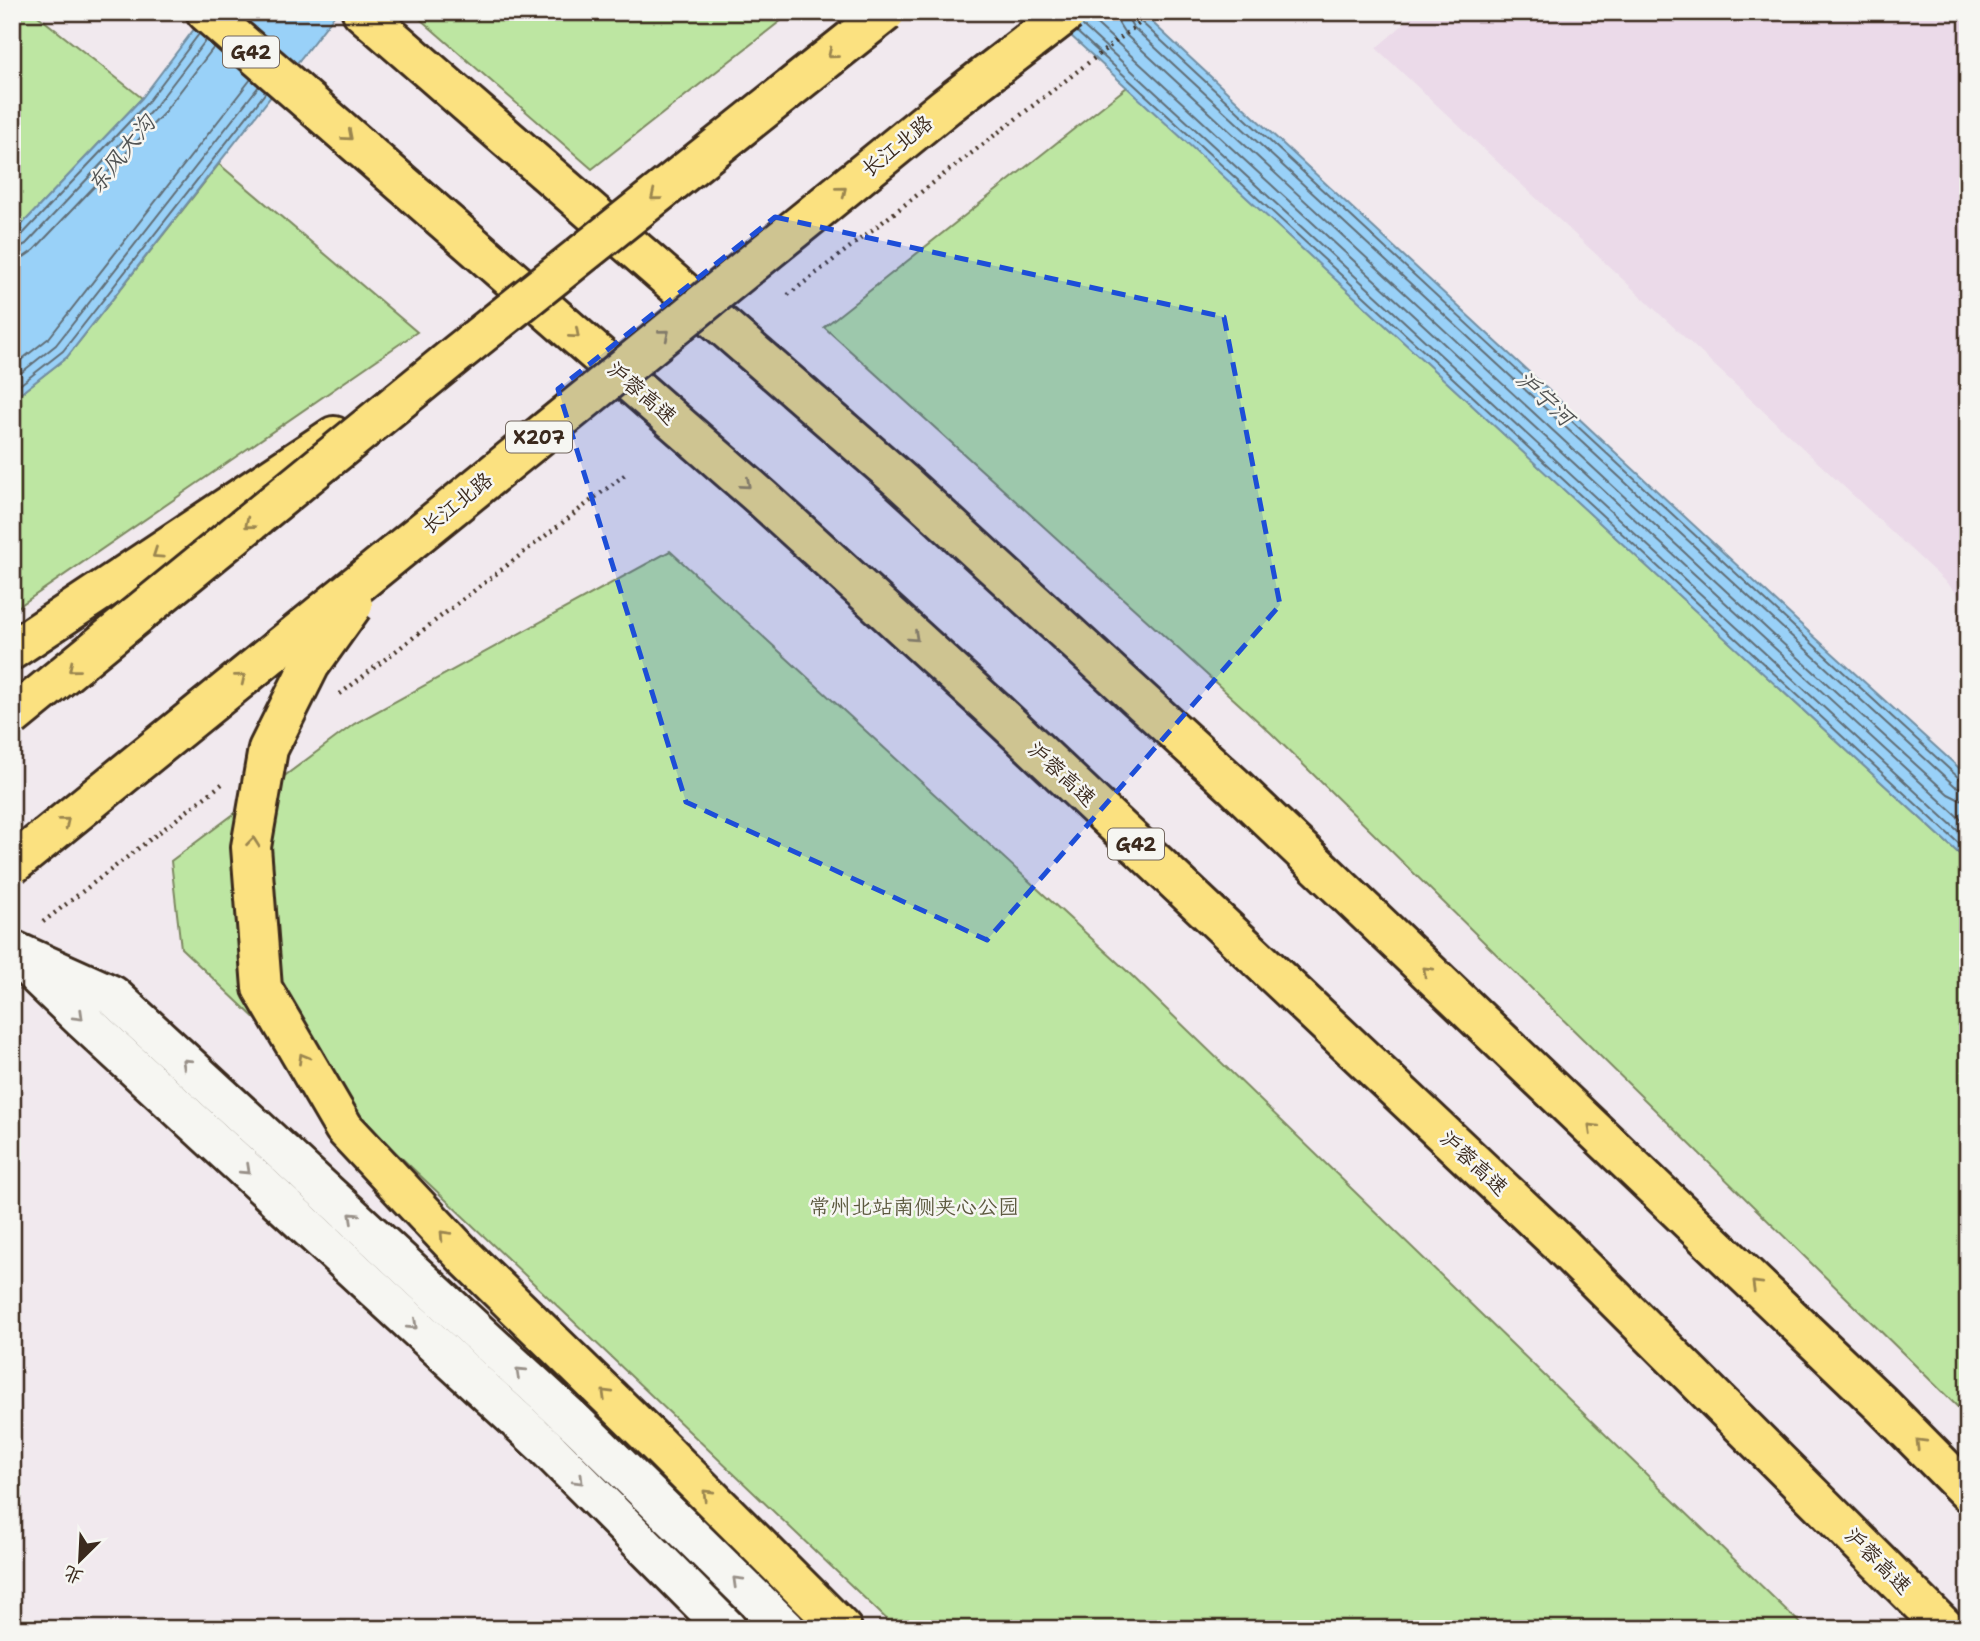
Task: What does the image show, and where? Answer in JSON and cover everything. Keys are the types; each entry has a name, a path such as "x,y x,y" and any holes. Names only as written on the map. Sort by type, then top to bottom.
{"main road":[{"name":"沪蓉高速","path":"206,12 762,498 994,710 1559,1243 1946,1629"},
{"path":"362,12 901,481 1233,785 1871,1394 1968,1492"},
{"path":"12,717 458,353 886,12"},
{"name":"长江北路","path":"12,865 946,106 1068,12"},
{"path":"12,650 458,353"},
{"path":"386,560 310,665 268,749 251,847 262,988 344,1128 466,1258 842,1629"}],"street":[{"path":"12,951 545,1446 727,1629"},
{"path":"12,951 113,995 577,1424 786,1629"}],"path":[{"path":"788,295 1154,12"}],"highlighted area":[{"path":"775,217 1224,317 1280,605 987,940 686,802 558,389"}],"shaded area":[{"path":"1418,12 1968,12 1968,603 1376,48"}],"green space":[{"path":"12,12 33,12 142,98 12,235"},
{"path":"412,12 792,12 592,169"},
{"path":"1127,87 1968,862 1968,1417 1271,733 824,327"},
{"path":"219,164 417,332 12,611 12,400 67,357"},
{"name":"常州北站南侧夹心公园","path":"670,551 1128,972 1806,1629 897,1629 181,948 171,861 354,724"}],"water":[{"name":"东风大沟","path":"207,12 337,12 67,357 12,400 12,235 142,98"},
{"name":"沪宁河","path":"1045,12 1141,12 1797,621 1968,776 1968,862"}]}
